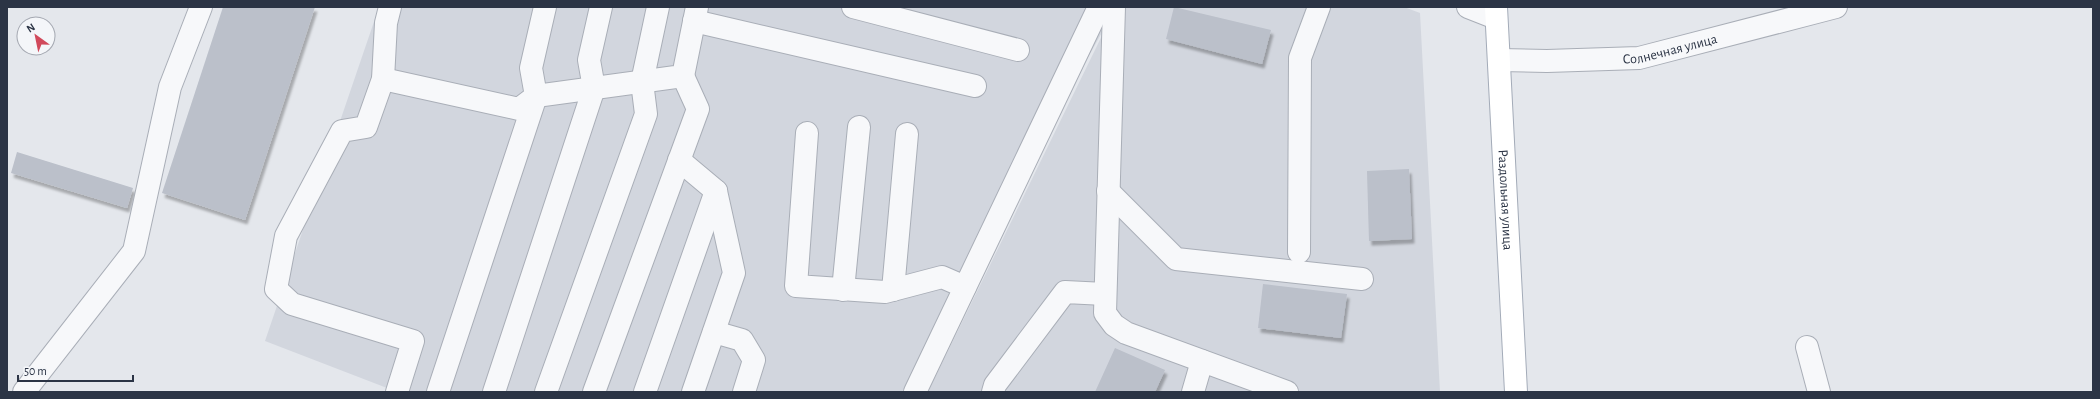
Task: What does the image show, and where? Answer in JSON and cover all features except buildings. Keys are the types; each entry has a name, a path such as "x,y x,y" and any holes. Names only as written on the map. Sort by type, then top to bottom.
{"main road":[{"name":"Раздольная улица","path":"1496,12 1516,392"}],"street":[{"path":"24,392 134,252 170,87 201,7"},
{"path":"390,7 386,23 383,79 366,128 342,131 286,236 276,289 292,304 413,341 397,392"},
{"path":"438,392 536,96 531,68 545,7"},
{"path":"494,392 594,88 589,60 601,7"},
{"path":"546,392 646,114 642,82 658,7"},
{"path":"853,7 1018,50"},
{"path":"915,392 1099,7"},
{"path":"1114,7 1104,313 1114,325 1126,333 1287,392"},
{"path":"1299,252 1300,58 1319,7"},
{"path":"1468,7 1496,12"},
{"name":"Солнечная улица","path":"1499,60 1547,61 1639,58 1836,7"},
{"path":"594,392 698,109 683,76 696,14 975,86"},
{"path":"383,79 519,109 536,96 683,76"},
{"path":"844,290 859,127"},
{"path":"807,133 796,286 885,292 942,277 965,287"},
{"path":"893,290 907,134"},
{"path":"679,160 716,191 734,273 693,392"},
{"path":"645,392 716,191"},
{"path":"1108,191 1176,259 1362,280"},
{"path":"993,392 996,385 1065,292 1105,294"},
{"path":"714,332 742,340 754,360 744,392"},
{"path":"1806,347 1819,392"},
{"path":"1192,392 1202,361"}],"shaded area":[{"path":"379,7 1404,7 1420,13 1440,392 928,392 1115,9 902,392 386,392 387,388 265,341"}]}
